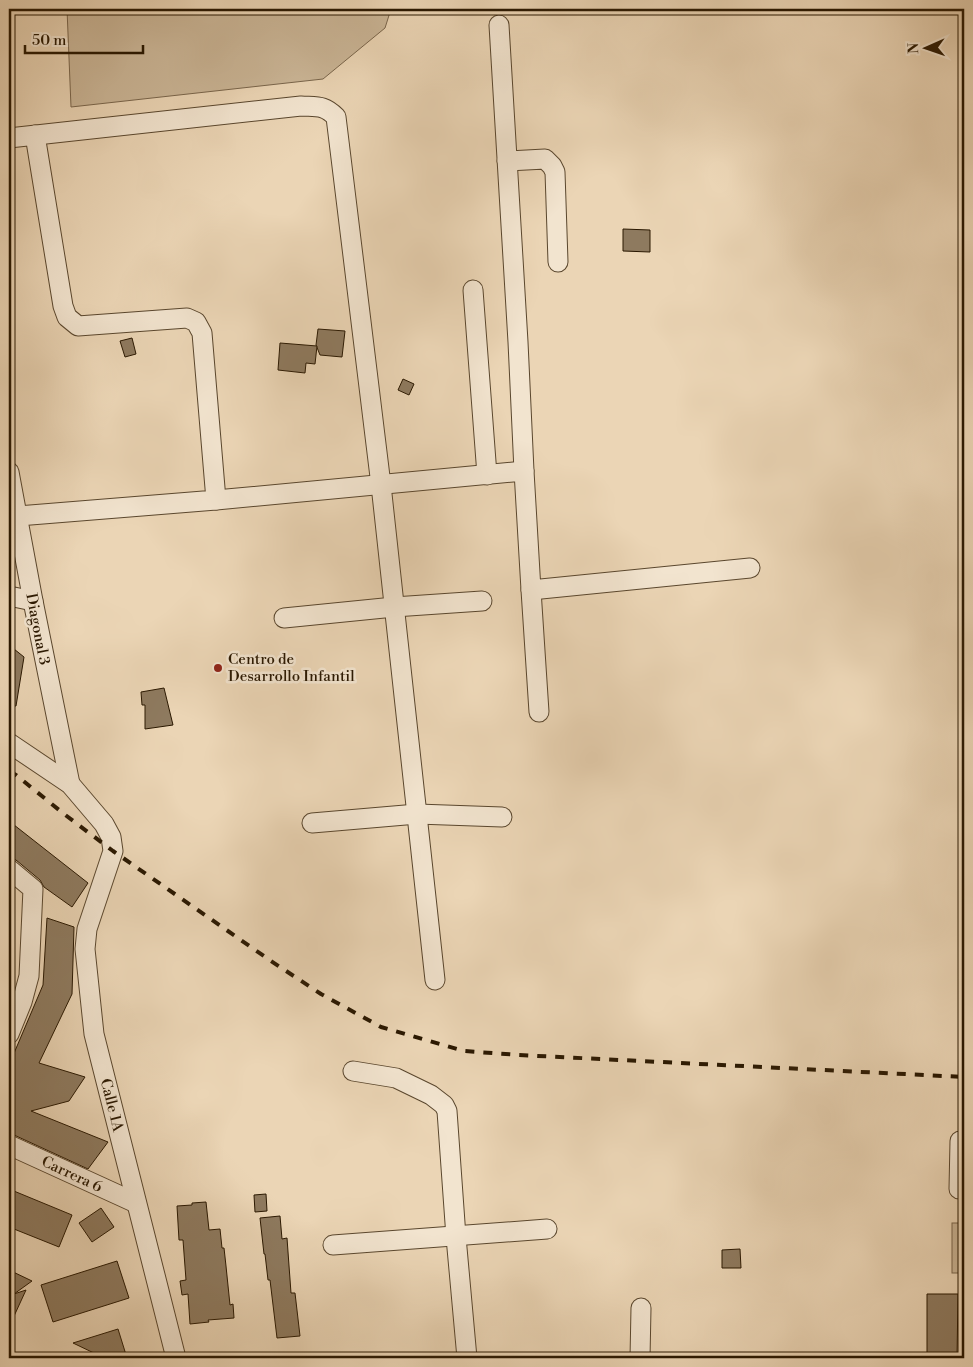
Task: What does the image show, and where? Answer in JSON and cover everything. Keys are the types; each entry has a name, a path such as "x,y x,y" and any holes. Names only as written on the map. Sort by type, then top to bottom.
{"street":[{"path":"499,25 539,712"},
{"path":"9,138 301,106 323,107 336,117 380,484 435,980"},
{"path":"35,135 63,306 67,317 78,326 187,318 196,322 202,332 216,500"},
{"path":"507,160 545,159 552,166 555,172 558,262"},
{"path":"473,290 486,475"},
{"path":"15,521 524,471"},
{"name":"Diagonal 3","path":"9,472 15,521 70,784"},
{"path":"532,590 750,568"},
{"path":"9,596 33,601"},
{"path":"284,618 394,607 482,601"},
{"path":"9,743 70,784"},
{"name":"Calle 1A","path":"70,784 104,824 111,837 113,851 87,929 85,949 94,1034 176,1358"},
{"path":"312,823 417,814 502,816"},
{"path":"9,869 33,889 29,976 22,1002 9,1034"},
{"path":"353,1071 396,1078 431,1095 444,1105 447,1111 467,1358"},
{"path":"959,1189 962,1141"},
{"name":"Carrera 6","path":"9,1145 136,1204"},
{"path":"333,1246 547,1229"},
{"path":"640,1358 641,1308"}],"shaded area":[{"path":"67,9 391,9 385,28 323,79 71,107"},
{"path":"952,1223 964,1223 964,1273 952,1273"}],"building":[{"path":"623,229 650,230 650,252 623,251"},
{"path":"318,329 345,331 342,357 320,355 316,345"},
{"path":"132,338 136,354 125,357 120,341"},
{"path":"280,343 317,346 315,364 306,363 305,373 278,370"},
{"path":"403,379 414,384 409,395 398,390"},
{"path":"9,645 24,657 16,706 9,706"},
{"path":"164,688 173,725 145,729 145,705 142,705 141,692"},
{"path":"9,821 88,883 72,907 44,887 40,880 16,860 9,858"},
{"path":"47,918 74,927 72,994 39,1063 85,1077 69,1101 31,1111 108,1142 88,1169 9,1134 9,1065 43,985"},
{"path":"9,1189 72,1215 59,1247 9,1227"},
{"path":"266,1194 267,1211 255,1212 254,1195"},
{"path":"206,1202 209,1230 220,1229 230,1305 233,1304 234,1318 208,1320 209,1322 190,1324 188,1294 182,1295 180,1281 186,1280 183,1240 179,1240 177,1206"},
{"path":"101,1208 114,1227 92,1242 79,1223"},
{"path":"280,1216 282,1239 287,1238 291,1293 295,1293 300,1336 277,1338 260,1218"},
{"path":"740,1249 741,1268 722,1268 722,1250"},
{"path":"117,1261 129,1298 53,1322 41,1285"},
{"path":"9,1270 32,1281 14,1294 26,1290 9,1327"},
{"path":"927,1294 958,1294 957,1358 927,1358"},
{"path":"118,1329 127,1358 94,1358 96,1354 73,1343"}],"railway":[{"path":"9,771 113,851 271,961 321,994 381,1027 464,1051 964,1077"}],"place":[{"name":"Centro de Desarrollo Infantil","path":"218,668"}]}
